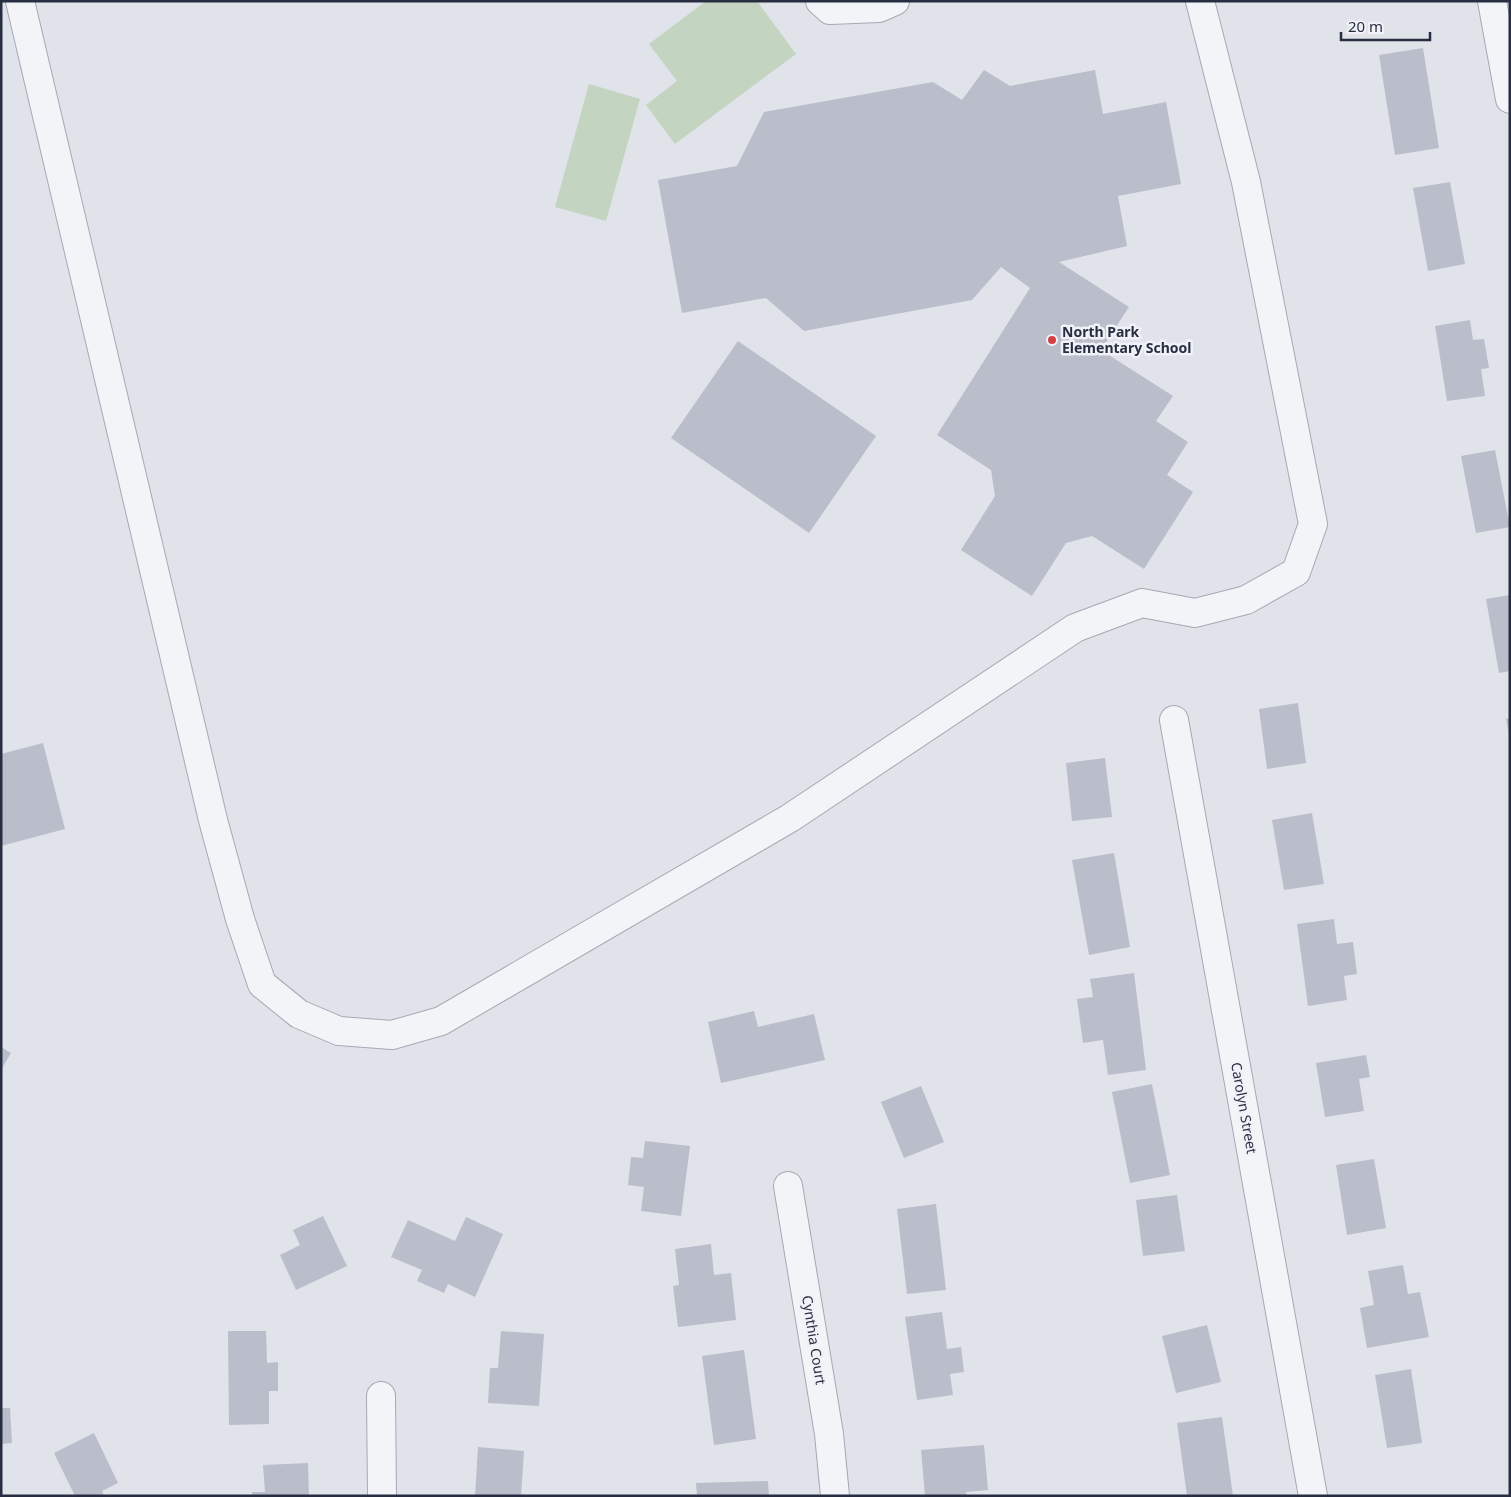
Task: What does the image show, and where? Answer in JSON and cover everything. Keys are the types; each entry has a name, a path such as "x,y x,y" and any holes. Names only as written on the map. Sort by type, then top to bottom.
{"street":[{"path":"20,1 213,820 240,919 262,984 299,1014 339,1031 392,1035 441,1021 790,818 1075,628 1142,603 1195,613 1204,611 1246,600 1296,572 1313,524 1246,182 1200,1"},
{"path":"820,1 830,10 879,8 895,1"},
{"path":"1492,1 1510,99"},
{"name":"Carolyn Street","path":"1174,720 1313,1496"},
{"name":"Cynthia Court","path":"788,1186 829,1434 835,1496"},
{"path":"380,1396 382,1496"}],"green space":[{"path":"706,1 757,1 796,54 675,144 646,105 677,81 649,44"},
{"path":"589,84 640,99 606,221 555,207"}],"building":[{"path":"1423,48 1439,148 1395,155 1379,55"},
{"name":"North Park Elementary School","path":"984,70 1010,86 1095,70 1103,114 1166,102 1181,184 1118,196 1127,246 1059,262 1129,307 1101,350 1173,396 1156,421 1188,442 1167,475 1193,492 1144,569 1092,536 1066,543 1032,596 961,550 995,496 991,470 937,435 1030,288 1001,267 972,300 804,331 766,298 682,313 658,180 737,166 764,112 933,82 962,100"},
{"path":"1450,182 1465,264 1428,271 1413,188"},
{"path":"1470,320 1473,340 1484,339 1489,368 1481,369 1485,396 1447,401 1435,326"},
{"path":"738,341 876,436 809,533 671,438"},
{"path":"1495,450 1510,527 1476,533 1461,456"},
{"path":"1510,595 1510,671 1499,673 1486,599"},
{"path":"1298,703 1306,763 1267,769 1259,709"},
{"path":"1510,718 1510,734 1509,734 1506,719"},
{"path":"43,743 65,829 1,846 1,754"},
{"path":"1105,758 1112,817 1072,821 1066,763"},
{"path":"1312,813 1324,884 1284,890 1272,820"},
{"path":"1114,853 1130,947 1089,955 1072,860"},
{"path":"1334,919 1337,944 1353,942 1357,974 1344,976 1347,1000 1308,1006 1297,924"},
{"path":"1134,973 1146,1070 1108,1075 1103,1040 1083,1043 1077,999 1093,997 1090,979"},
{"path":"754,1011 758,1027 814,1014 825,1060 721,1083 708,1022"},
{"path":"1,1047 11,1053 1,1070"},
{"path":"1366,1055 1370,1077 1359,1079 1364,1111 1325,1117 1316,1063"},
{"path":"1152,1084 1170,1175 1130,1183 1112,1092"},
{"path":"921,1086 944,1142 904,1158 881,1102"},
{"path":"645,1141 690,1146 681,1216 641,1211 644,1187 628,1185 631,1157 643,1158"},
{"path":"1374,1159 1386,1228 1347,1235 1336,1165"},
{"path":"1177,1195 1185,1251 1143,1256 1136,1200"},
{"path":"936,1204 946,1290 907,1294 897,1209"},
{"path":"323,1216 347,1266 296,1290 280,1255 300,1245 293,1230"},
{"path":"466,1217 503,1234 475,1297 448,1284 444,1293 417,1281 422,1270 391,1257 408,1220 455,1241"},
{"path":"711,1244 714,1275 731,1273 736,1320 678,1327 673,1286 679,1285 675,1249"},
{"path":"1403,1265 1408,1294 1420,1292 1429,1337 1367,1348 1360,1308 1374,1305 1368,1271"},
{"path":"942,1312 947,1349 961,1347 964,1372 950,1374 953,1395 917,1400 905,1317"},
{"path":"1207,1325 1221,1382 1176,1393 1162,1336"},
{"path":"228,1331 266,1331 267,1363 278,1362 278,1391 269,1391 269,1424 229,1425"},
{"path":"501,1331 544,1334 539,1406 488,1403 490,1368 498,1368"},
{"path":"744,1350 756,1439 714,1445 702,1356"},
{"path":"1411,1369 1422,1443 1387,1448 1375,1375"},
{"path":"1,1408 10,1408 12,1443 1,1444"},
{"path":"1222,1417 1233,1496 1187,1496 1177,1423"},
{"path":"94,1433 118,1483 102,1491 104,1496 75,1496 54,1453"},
{"path":"984,1445 988,1490 966,1492 966,1496 925,1496 921,1450"},
{"path":"478,1447 524,1451 521,1496 475,1496"},
{"path":"308,1463 309,1496 252,1496 252,1492 265,1492 263,1465"},
{"path":"768,1481 769,1496 697,1496 696,1483"}],"place":[{"name":"North Park Elementary School","path":"1052,340"}]}
